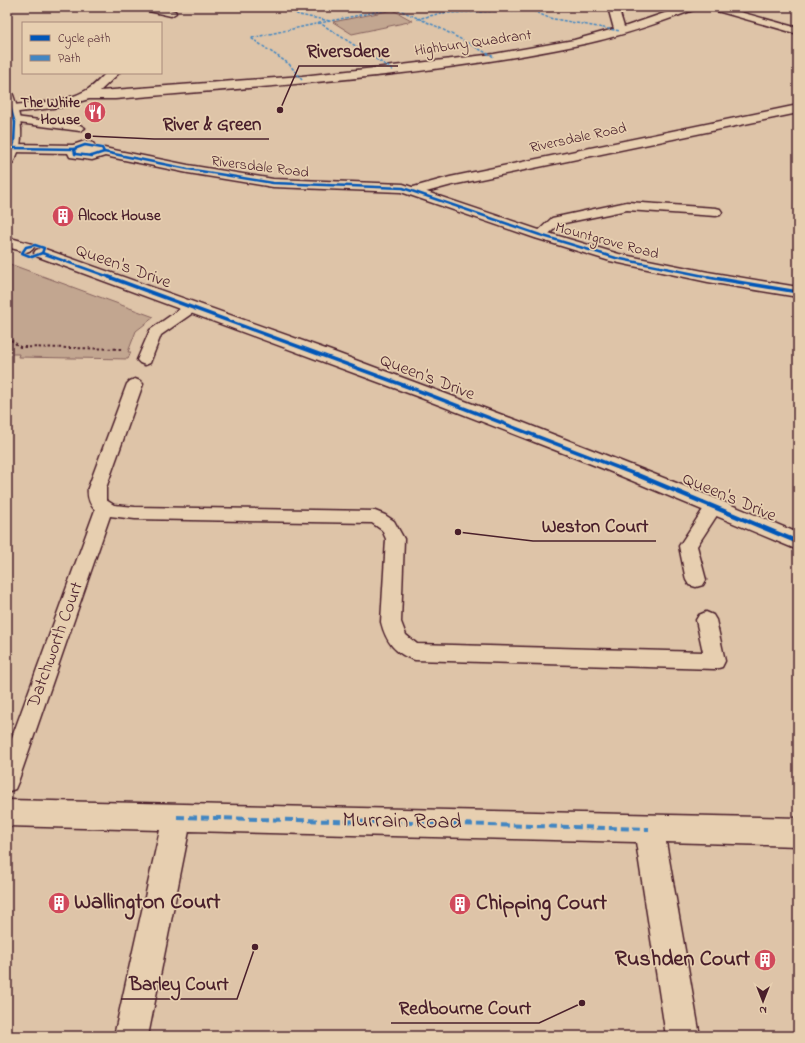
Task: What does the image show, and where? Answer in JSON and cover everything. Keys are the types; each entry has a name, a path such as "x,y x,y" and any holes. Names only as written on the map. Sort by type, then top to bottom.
{"street":[{"path":"144,7 173,10"},
{"path":"613,7 620,31"},
{"name":"Highbury Quadrant","path":"86,95 115,95 302,80 459,62 575,43 620,31 692,7"},
{"path":"162,22 173,10"},
{"path":"13,115 86,95 103,84 112,74"},
{"path":"7,95 13,115 16,134 13,148 7,161"},
{"path":"793,110 798,123"},
{"name":"Riversdale Road","path":"13,148 74,149 75,154 92,156 104,152 188,169 273,183 313,186 391,187 415,192 450,181 793,110"},
{"name":"Mountgrove Road","path":"415,192 540,235 616,258 662,268 798,292"},
{"name":"Queen's Drive","path":"7,242 34,250 422,390 714,506 798,542"},
{"name":"Murrain Road","path":"7,813 798,832"},
{"path":"131,1036 177,818"},
{"path":"649,828 683,1036"}],"lane":[{"path":"713,7 798,31"},
{"path":"13,115 80,128"},
{"path":"540,235 556,221 627,206 716,212"},
{"path":"147,354 155,333 192,307"},
{"path":"135,384 97,488 95,495 97,502 104,508 135,513 375,517 386,522 392,529 395,540 391,622 394,634 402,646 415,652 715,661 706,620"},
{"path":"696,580 688,546 714,506"},
{"name":"Datchworth Court","path":"7,782 104,508"}],"path":[{"path":"522,7 531,10"},
{"path":"7,337 20,347 147,354"}],"shaded area":[{"path":"393,10 413,21 352,34 333,22"},
{"path":"7,263 154,317 136,331 128,352 131,352 128,359 18,357 19,354 7,354"}],"marked path":[{"path":"284,7 299,15 330,21"},
{"path":"393,70 320,23 395,8 438,27 494,57"},
{"path":"417,19 442,13 531,10 549,18 620,31"},
{"path":"302,80 289,64 251,38 320,23"},
{"path":"177,817 649,829"}],"cycle path":[{"path":"7,95 13,113 15,128 14,143 7,161"},
{"path":"13,148 74,149 85,145 102,148 104,152"},
{"path":"74,149 75,154 92,156 104,152 188,169 273,183 403,188 540,235 616,258 708,277 798,292"},
{"path":"35,245 44,248 42,253 32,257 22,253 26,247 35,245"},
{"path":"42,253 327,356 517,428 611,464 798,542"}],"place":[{"name":"Riversdene","path":"280,110"},
{"name":"The White House","path":"95,112"},
{"name":"River & Green","path":"88,136"},
{"name":"Alcock House","path":"63,216"},
{"name":"Weston Court","path":"458,532"},
{"name":"Wallington Court","path":"59,903"},
{"name":"Chipping Court","path":"460,904"},
{"name":"Barley Court","path":"255,947"},
{"name":"Rushden Court","path":"765,960"},
{"name":"Redbourne Court","path":"582,1003"}]}
